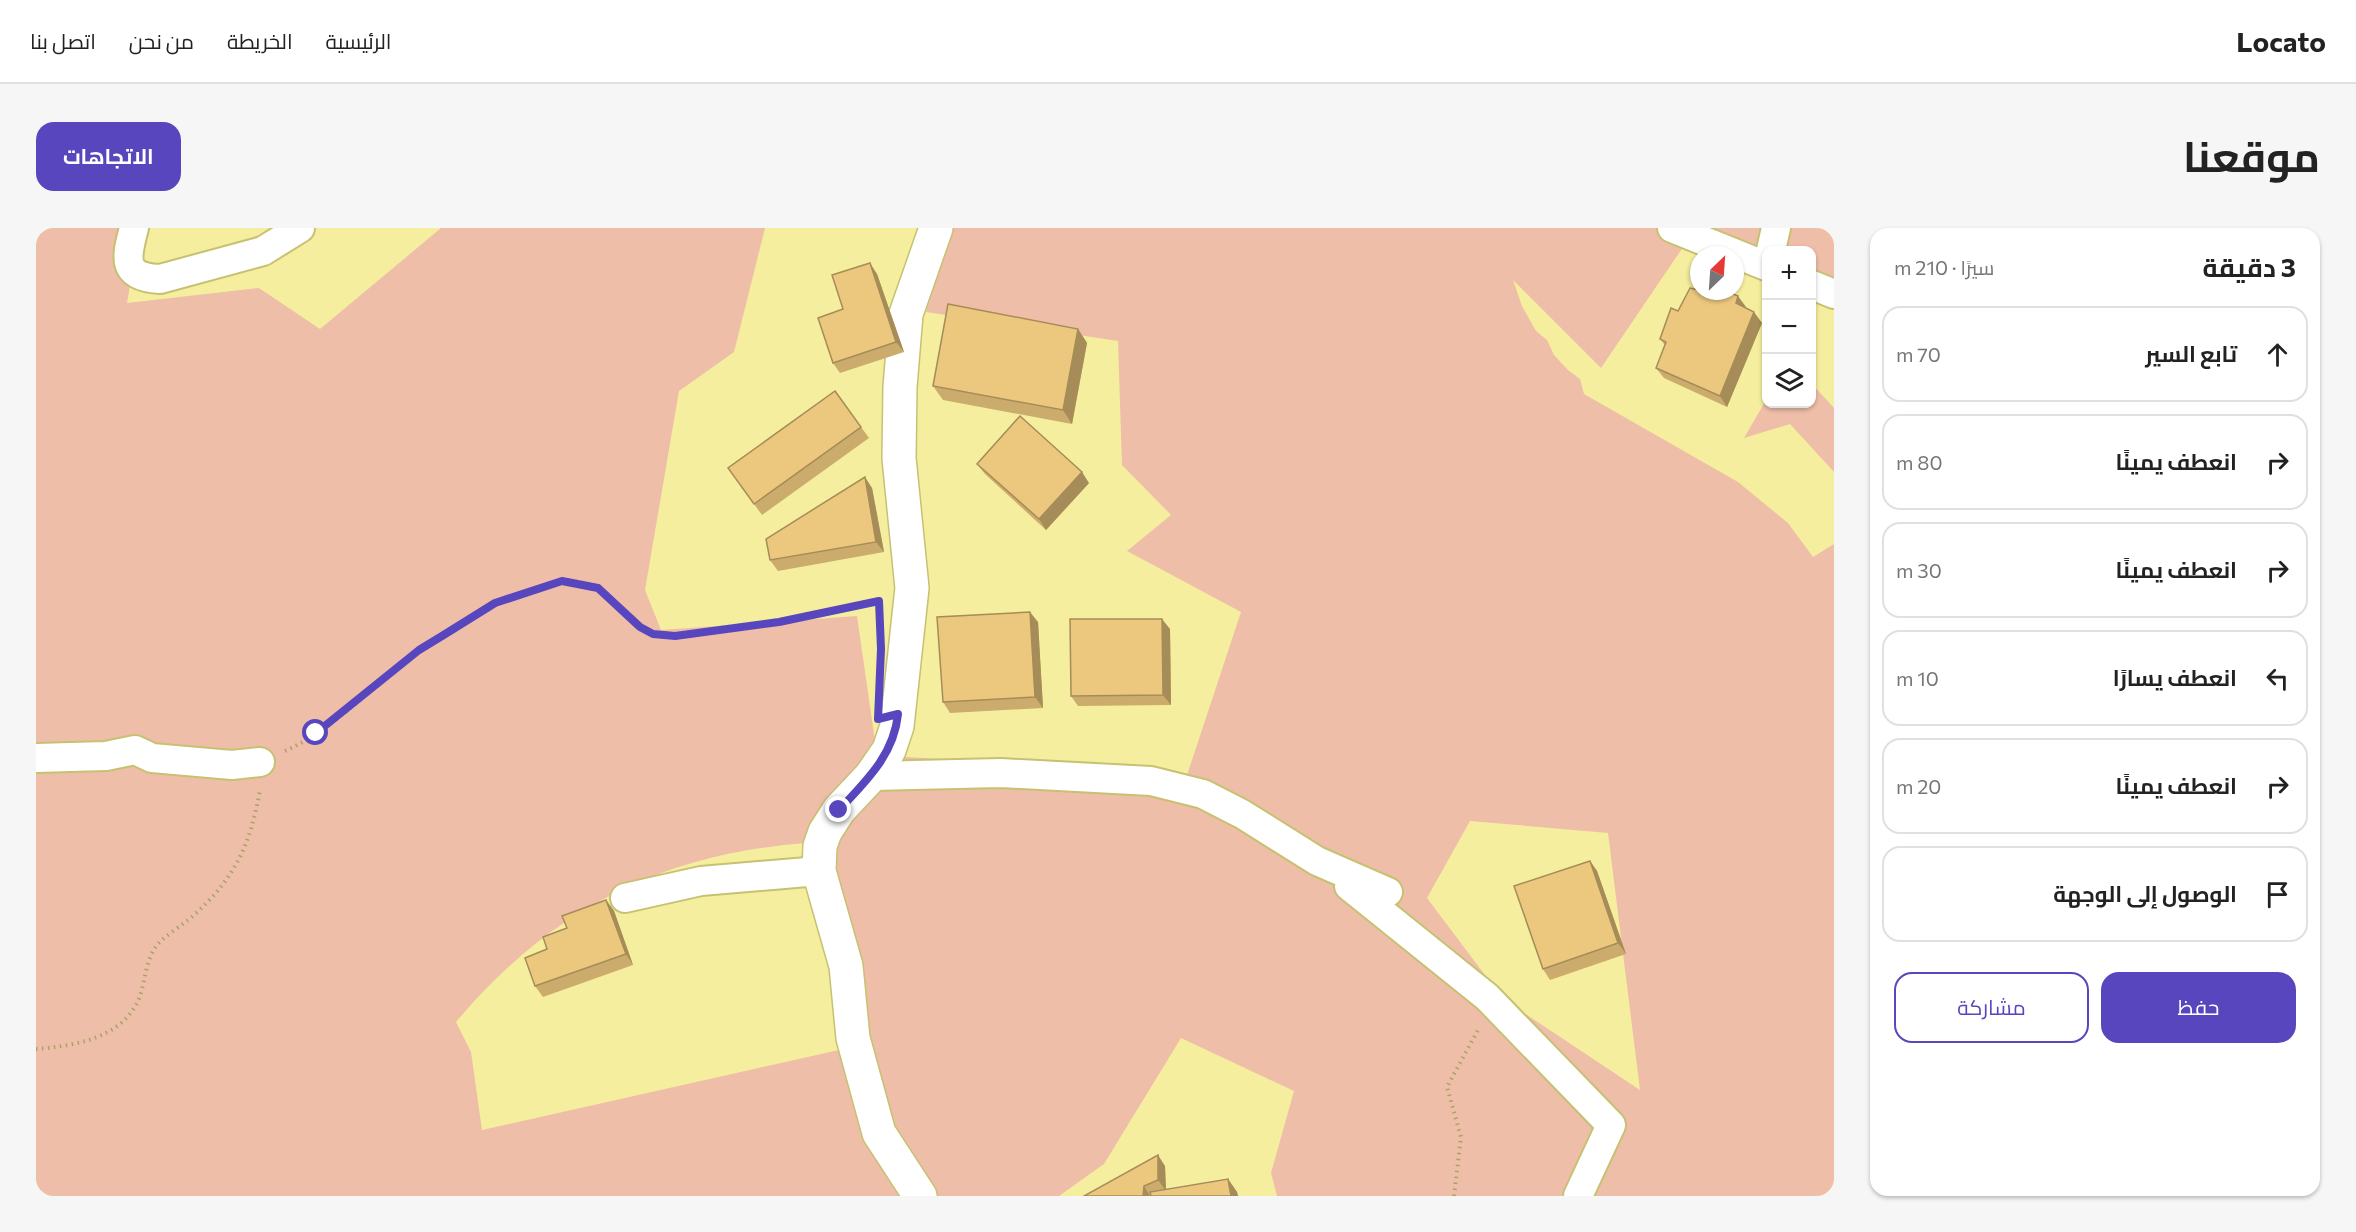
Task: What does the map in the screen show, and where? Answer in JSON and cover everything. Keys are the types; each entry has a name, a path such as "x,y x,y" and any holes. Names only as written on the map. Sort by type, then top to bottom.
{"street":[{"path":"134,228 128,262 132,271 145,278 159,279 263,251 300,228"},
{"path":"920,1196 890,1154 879,1133 853,1038 846,966 819,871 820,846 825,832 839,810 871,776 889,750 897,726 912,588 898,458 900,387 906,314 936,228"},
{"path":"1672,228 1762,258"},
{"path":"1771,246 1776,228"},
{"path":"1816,287 1834,294"},
{"path":"36,758 106,756 135,750 152,758 232,765 260,762"},
{"path":"871,776 1000,773 1151,781 1203,794 1242,814 1317,861 1493,1004 1611,1125 1578,1196"},
{"path":"1317,861 1388,892"},
{"path":"625,898 701,881 819,871"}],"path":[{"path":"36,1048 82,1044 102,1035 134,1008 155,946 201,909 230,878 240,861 253,828 263,773 260,762 296,746 316,733 419,650 495,603 562,581 598,588 640,627 653,634 675,636 779,622 879,601 879,613"},
{"path":"1454,1196 1461,1137 1447,1087 1493,1004"}],"shaded area":[{"path":"36,228 140,228 127,303 259,288 320,329 441,228 765,228 734,352 679,391 645,590 661,630 857,616 877,755 1187,775 1241,612 1127,551 1171,515 1122,465 1118,341 926,312 948,228 1696,228 1601,368 1513,280 1522,306 1536,331 1547,340 1554,355 1580,379 1584,394 1738,482 1788,523 1813,557 1834,544 1834,1196 1277,1196 1271,1173 1294,1091 1181,1038 1104,1164 1059,1196 36,1196","holes":["1470,821 1608,833 1640,1090 1503,999 1427,898","806,843 870,1043 482,1130 471,1052 456,1022 492,983 530,949 569,919 612,895 656,875 703,860 753,849"]},
{"path":"1696,228 1834,228 1834,284 1816,277 1816,246 1762,246 1762,249"},
{"path":"1816,388 1834,408 1834,472 1790,424 1744,438 1762,407 1816,408"}],"building":[{"path":"870,263 896,342 833,363 818,318 843,309 832,275"},
{"path":"1690,288 1690,300 1737,300 1736,303 1754,312 1720,396 1656,368 1666,342 1660,339 1671,308 1678,311"},
{"path":"948,304 1078,329 1063,410 933,386"},
{"path":"835,391 861,427 754,504 728,468"},
{"path":"1020,416 1082,472 1039,519 977,464"},
{"path":"865,477 876,542 770,560 766,539"},
{"path":"1030,612 1035,697 943,702 937,617"},
{"path":"1070,619 1162,619 1163,695 1071,696"},
{"path":"1590,861 1618,943 1543,969 1514,886"},
{"path":"606,900 626,954 535,986 525,958 547,949 543,937 567,928 562,916"},
{"path":"1158,1155 1158,1180 1144,1186 1143,1196 1084,1196"},
{"path":"1228,1179 1231,1196 1151,1196 1150,1192"}],"route":[{"path":"316,733 365,696 419,650 495,603 562,581 582,583 598,588 640,627 653,634 675,636 779,622 879,601 881,649 878,719 898,714 897,726 889,750 871,776 839,810"}]}
